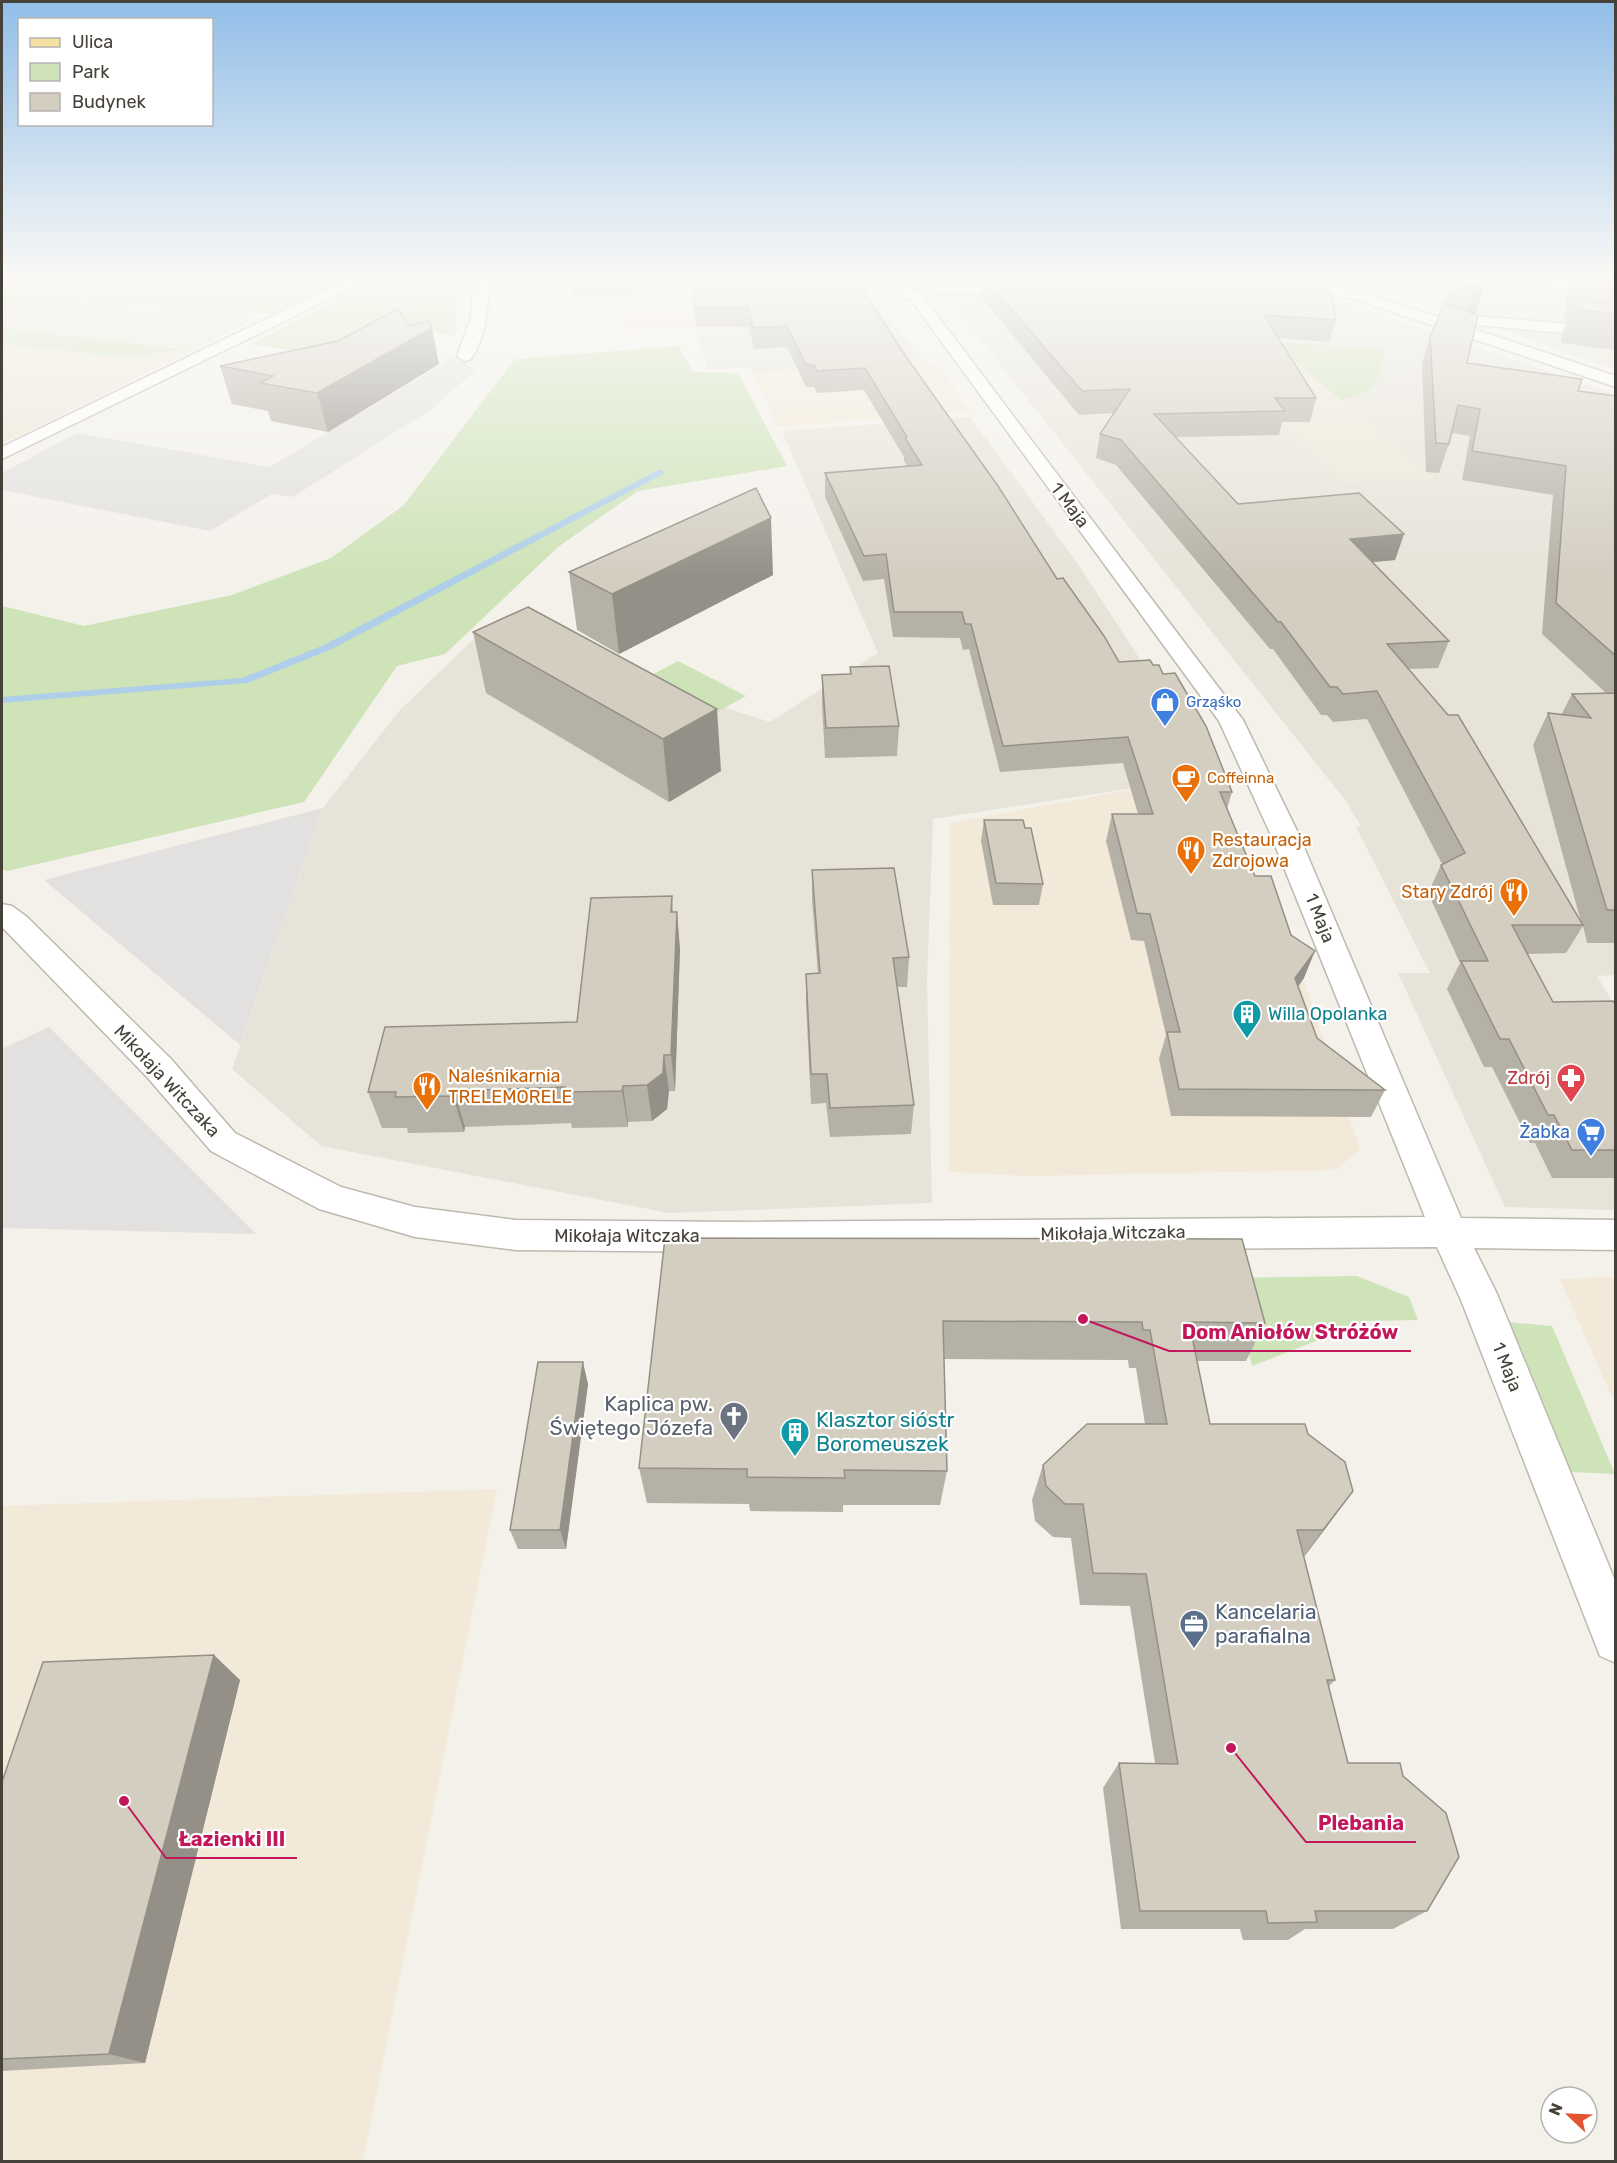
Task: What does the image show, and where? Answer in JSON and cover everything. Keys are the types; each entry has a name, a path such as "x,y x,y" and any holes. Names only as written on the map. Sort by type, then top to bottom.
{"street":[{"path":"2,454 162,376"},
{"name":"1 Maja","path":"975,376 1231,720 1284,832 1467,1276 1478,1294 1616,1640"},
{"path":"1598,376 1616,382"},
{"name":"Mikołaja Witczaka","path":"2,913 17,924 159,1068 223,1142 332,1199 415,1222 528,1235 740,1237 1367,1231 1616,1235"}],"shaded area":[{"path":"2,376 141,376 2,444"},
{"path":"422,376 469,376 433,408 293,497 272,494 210,531 2,490 2,473 77,433 270,467"},
{"path":"754,376 945,376 972,411 777,427"},
{"path":"1009,376 1285,376 1293,397 1309,423 1281,423 1434,479 1313,376 1562,376 1615,394 1616,975 1597,976 1615,1006 1615,1210 1505,1207 1398,973 1430,973 1356,827 1361,826 1345,800"},
{"path":"1285,376 1313,376 1435,479 1343,482 1280,423 1309,423 1293,397"},
{"path":"970,417 1076,561 1145,667 1211,776 933,819 927,981 932,1203 669,1213 321,1146 232,1069 323,808 400,710 482,631 770,722 878,653 782,431"},
{"path":"1200,777 1290,939 1360,1150 1335,1170 1027,1176 949,1172 950,823"},
{"path":"323,808 240,1045 44,880"},
{"path":"49,1027 256,1234 2,1228 2,1049"},
{"path":"1616,1277 1615,1404 1560,1279"},
{"path":"497,1489 363,2161 2,2161 2,1506"}],"green space":[{"path":"502,376 740,376 787,466 638,491 558,547 445,654 397,666 304,802 7,871 2,869 2,606 84,626 232,595 331,558 404,505"},
{"path":"1313,376 1378,376 1369,390 1341,400"},
{"path":"678,661 746,696 712,715 644,679"},
{"path":"1357,1276 1409,1297 1418,1320 1367,1321 1252,1366 1230,1278"},
{"path":"1506,1322 1552,1326 1615,1474 1568,1472"}],"building":[{"path":"273,376 347,376 317,393 260,383"},
{"path":"870,376 920,376 998,486 1057,579 1063,578 1104,636 1119,662 1150,660 1153,665 1159,665 1163,674 1175,673 1206,726 1232,792 1220,792 1255,876 1271,876 1291,935 1315,951 1295,978 1317,1038 1385,1090 1179,1089 1167,1032 1180,1032 1150,914 1137,913 1112,814 1153,814 1128,737 1003,746 971,624 965,624 962,612 894,612 886,554 864,556 825,473 922,465 905,438 907,437"},
{"path":"1069,376 1302,376 1316,398 1275,398 1285,411 1154,414 1238,504 1359,493 1404,534 1350,539 1449,641 1387,644 1448,715 1458,715 1583,925 1512,925 1553,1002 1613,1001 1616,1005 1616,1150 1572,1150 1554,1115 1548,1115 1509,1039 1500,1039 1461,961 1488,961 1441,865 1465,853 1377,691 1343,694 1337,687 1330,687 1281,622 1278,622 1121,440 1100,434 1130,389 1082,391"},
{"path":"1432,376 1560,376 1582,379 1578,391 1616,396 1616,656 1556,603 1566,466 1472,451 1480,409 1458,405 1449,444 1436,443"},
{"path":"756,488 771,518 612,594 569,572"},
{"path":"528,607 717,709 663,739 473,632"},
{"path":"889,666 899,726 826,728 822,675 851,674 850,667"},
{"path":"1616,693 1616,910 1607,910 1548,713 1591,718 1572,694"},
{"path":"984,820 1023,820 1025,828 1031,828 1043,884 996,883"},
{"path":"894,868 909,957 893,958 914,1105 830,1108 827,1074 811,1074 806,974 820,973 812,870"},
{"path":"672,896 671,912 677,912 671,1055 664,1055 663,1073 647,1085 623,1086 622,1091 564,1092 565,1087 454,1091 453,1096 395,1097 396,1092 368,1092 385,1027 577,1022 591,898"},
{"path":"665,1238 1242,1239 1265,1323 1189,1322 1210,1424 1305,1424 1308,1434 1345,1462 1353,1491 1323,1530 1297,1530 1335,1680 1327,1680 1348,1763 1400,1763 1403,1776 1446,1813 1459,1857 1427,1911 1315,1911 1317,1922 1268,1923 1266,1911 1140,1911 1119,1763 1178,1764 1146,1574 1093,1573 1083,1504 1065,1504 1046,1486 1043,1465 1087,1424 1167,1424 1150,1330 1143,1330 1142,1322 943,1321 947,1471 844,1470 845,1478 747,1477 747,1469 639,1468"},
{"path":"538,1362 583,1362 560,1530 510,1530"},
{"path":"214,1655 109,2054 2,2059 2,1782 43,1662"}],"waterway":[{"path":"2,700 244,681 328,647 660,472"}],"place":[{"name":"Grząśko","path":"1165,728"},
{"name":"Coffeinna","path":"1186,804"},
{"name":"Restauracja Zdrojowa","path":"1191,876"},
{"name":"Stary Zdrój","path":"1514,918"},
{"name":"Willa Opolanka","path":"1247,1040"},
{"name":"Zdrój","path":"1571,1104"},
{"name":"Naleśnikarnia TRELEMORELE","path":"427,1112"},
{"name":"Żabka","path":"1591,1158"},
{"name":"Dom Aniołów Stróżów","path":"1083,1319"},
{"name":"Kaplica pw. Świętego Józefa","path":"734,1442"},
{"name":"Klasztor sióstr Boromeuszek","path":"795,1458"},
{"name":"Kancelaria parafialna","path":"1194,1650"},
{"name":"Plebania","path":"1231,1748"},
{"name":"Łazienki III","path":"124,1801"}]}
